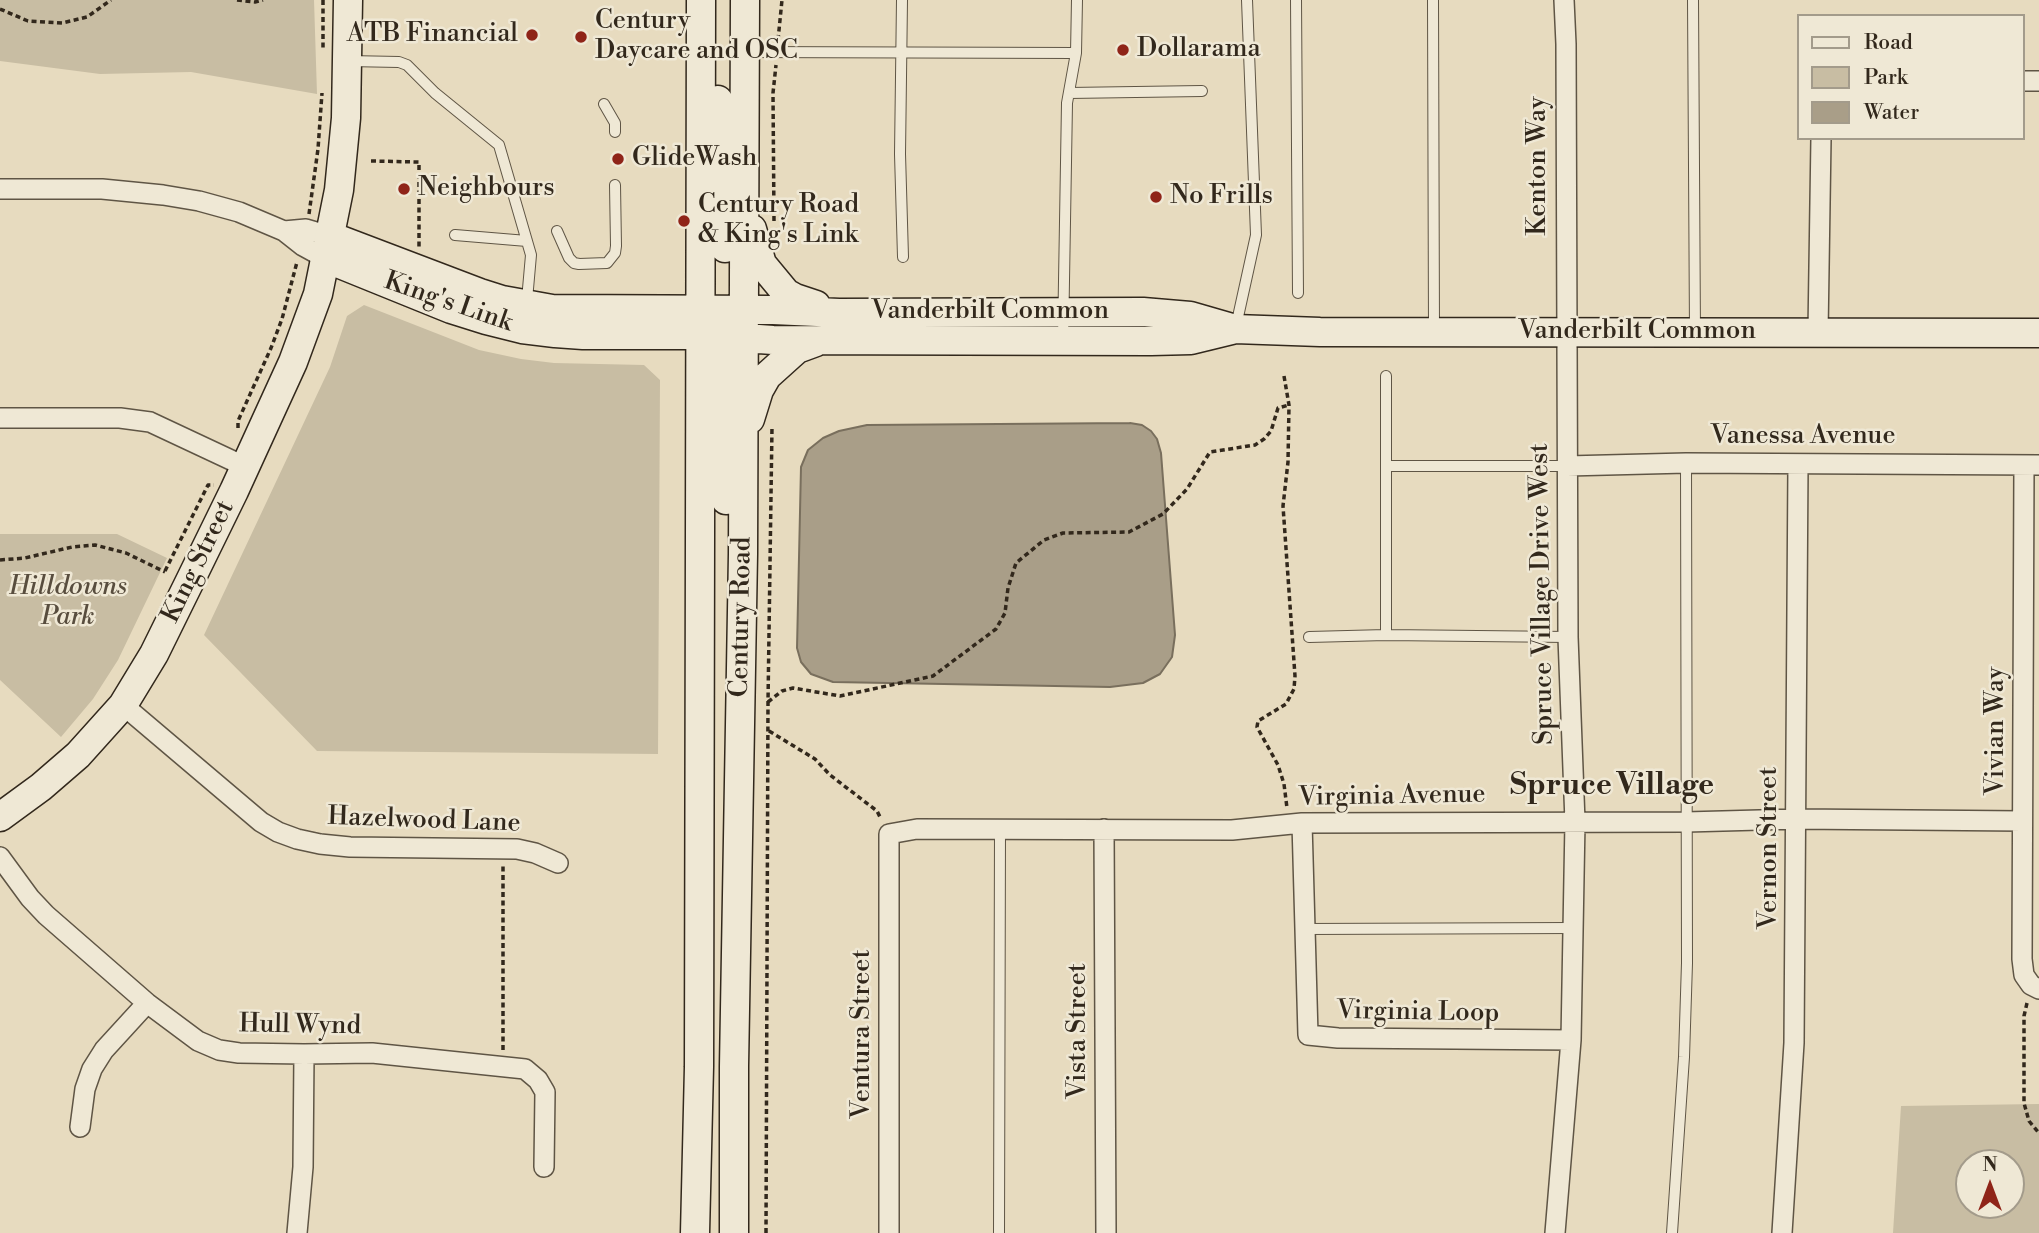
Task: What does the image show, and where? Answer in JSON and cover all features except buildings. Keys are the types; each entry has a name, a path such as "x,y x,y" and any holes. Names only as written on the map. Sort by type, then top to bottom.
{"street":[{"name":"King Street","path":"0,817 78,755 123,705 154,654 237,463 293,362 318,294 316,242 339,190 343,153 335,57 348,0"},
{"name":"Century Road","path":"695,1233 722,323 701,0"},
{"path":"708,0 716,71 725,218 722,438 728,525 743,554"},
{"name":"Century Road","path":"734,1233 743,438 722,323 744,205 745,0"},
{"name":"Kenton Way","path":"1564,0 1565,332"},
{"path":"1818,332 1821,140"},
{"path":"0,189 102,189 199,201 239,212 316,242"},
{"path":"744,205 762,264 786,293 839,313"},
{"name":"King's Link","path":"316,242 451,309 522,329 583,335 722,323"},
{"name":"King's Link","path":"316,242 480,293 552,309 722,323"},
{"name":"Vanderbilt Common","path":"722,323 839,313 1063,311 1143,312 1190,316 1235,329 1320,332 2039,333"},
{"name":"Vanderbilt Common","path":"722,323 821,341 1191,340 1235,329"},
{"name":"Spruce Village Drive West","path":"1555,1233 1572,1040 1575,822 1568,637 1565,332"},
{"path":"743,438 759,390 768,376 797,349 821,341"},
{"path":"0,418 120,418 150,422 237,463"},
{"name":"Vanessa Avenue","path":"1567,466 1686,463 2031,465"},
{"name":"Vernon Street","path":"1782,1233 1794,1043 1798,464"},
{"name":"Vivian Way","path":"2031,465 2022,821 2022,959 2024,975 2035,987"},
{"name":"Hazelwood Lane","path":"123,705 261,822 297,839 350,847 517,849 558,863"},
{"name":"Virginia Avenue","path":"889,834 917,829 1232,830 1296,823 1686,822 1796,818 2022,821"},
{"name":"Virginia Loop","path":"1296,823 1306,929 1308,1035 1338,1038 1572,1040"},
{"name":"Vista Street","path":"1104,829 1106,1233"},
{"name":"Ventura Street","path":"889,834 889,1233"},
{"name":"Hull Wynd","path":"0,857 46,915 147,1003 198,1041 219,1050 239,1053 372,1053 525,1069 538,1080 545,1092 544,1167"},
{"path":"80,1127 85,1089 92,1069 104,1050 147,1003"},
{"path":"297,1233 303,1167 304,1054"}],"lane":[{"path":"902,0 900,154 903,257"},
{"path":"1063,341 1067,103 1076,53 1077,0"},
{"path":"1235,329 1256,235 1247,0"},
{"path":"1296,0 1298,293"},
{"path":"1433,0 1434,331"},
{"path":"1693,0 1695,332"},
{"path":"746,52 1076,53"},
{"path":"335,57 407,65 435,93 499,145 531,255 527,304"},
{"path":"1069,93 1202,91"},
{"path":"604,104 615,123 615,132"},
{"path":"557,231 569,258 574,262 607,263 615,253 616,246 615,185"},
{"path":"455,235 527,241"},
{"path":"1386,376 1386,635"},
{"path":"1672,1233 1684,1057 1687,963 1686,463"},
{"path":"1387,466 1567,466"},
{"path":"1309,637 1568,637"},
{"path":"999,1233 1000,829"},
{"path":"1306,929 1573,929"}],"path":[{"path":"0,9 28,21 62,23 87,17 111,0"},
{"path":"237,0 263,0"},
{"path":"323,0 335,57"},
{"path":"774,230 773,93 782,0"},
{"path":"0,560 95,545 126,553 165,571 208,485 215,486 237,463 238,421 316,242 322,88"},
{"path":"371,161 419,162 419,247"},
{"path":"1284,376 1289,405 1288,462 1283,506 1295,676 1294,689 1286,704 1258,721 1257,727 1278,765 1296,823"},
{"path":"768,702 782,691 793,688 840,696 933,676 996,629 1005,613 1008,588 1016,562 1044,540 1063,533 1129,532 1163,514 1187,489 1210,452 1255,445 1271,431 1278,408 1289,405"},
{"name":"Century Road","path":"766,1233 772,423"},
{"path":"769,731 815,759 830,775 877,811 889,834"},
{"path":"503,848 503,1066"},
{"path":"2035,987 2024,1016 2024,1103 2029,1121 2039,1133"}],"green space":[{"path":"0,0 314,0 317,94 191,72 100,74 0,61"},
{"path":"364,305 479,350 554,363 644,365 660,380 658,754 317,751 204,635 330,367 347,316"},
{"name":"Hilldowns Park","path":"0,534 117,534 167,558 118,660 93,699 61,737 0,680"},
{"path":"2039,1104 2039,1233 1893,1233 1901,1106"}],"water":[{"path":"867,425 1142,425 1151,431 1157,439 1161,453 1175,635 1172,657 1160,674 1143,683 1110,687 833,682 811,674 801,662 797,648 801,467 808,450 823,438 839,431"}],"place":[{"name":"ATB Financial","path":"532,35"},
{"name":"Century Daycare and OSC","path":"581,37"},
{"name":"Dollarama","path":"1123,50"},
{"name":"GlideWash","path":"618,159"},
{"name":"Neighbours","path":"404,189"},
{"name":"No Frills","path":"1156,197"},
{"name":"Century Road & King's Link","path":"684,221"}],"district":[{"name":"Spruce Village","path":"1612,787"}]}
